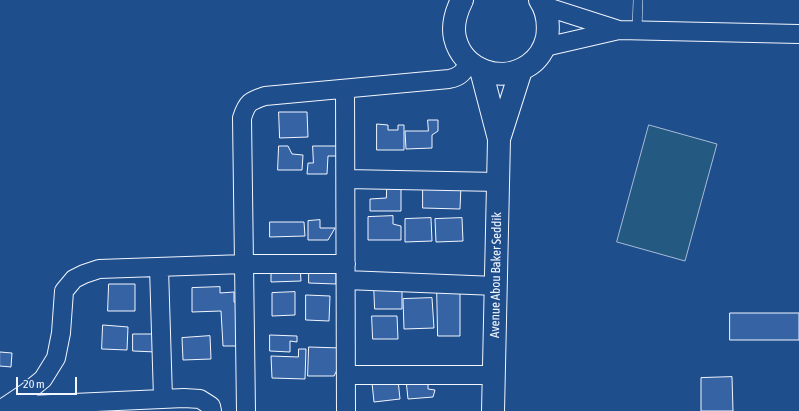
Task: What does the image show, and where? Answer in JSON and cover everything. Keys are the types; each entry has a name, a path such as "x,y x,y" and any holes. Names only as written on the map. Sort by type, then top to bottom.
{"main road":[{"path":"462,0 457,10 454,24 455,38 460,51 475,66 494,74 508,74 522,70 535,61 545,47 549,26 542,3"},
{"name":"Avenue Abou Baker Seddik","path":"475,66 498,140 493,411"},
{"name":"Avenue Abou Baker Seddik","path":"498,140 522,70"}],"street":[{"path":"542,3 628,30"},
{"path":"545,47 628,30 799,34"},
{"path":"246,411 242,118 245,106 265,96 449,79 457,77 475,66"},
{"path":"346,89 346,411"},
{"path":"346,179 498,182"},
{"path":"5,409 43,379 56,358 61,332 64,291 74,279 99,269 244,264 496,286"},
{"path":"159,268 163,398"},
{"path":"346,375 494,375"},
{"path":"5,409 163,398 184,398 200,399 211,406 212,411"}],"lane":[{"path":"628,30 638,0"}],"shaded area":[{"path":"649,125 717,144 685,261 617,242"}],"building":[{"path":"279,112 307,112 308,137 280,138"},
{"path":"428,120 438,120 438,131 432,135 432,148 406,149 405,131 428,131"},
{"path":"377,124 388,125 388,130 398,130 398,125 404,125 404,150 377,150"},
{"path":"279,146 288,146 292,154 303,155 302,170 278,170"},
{"path":"313,146 337,146 337,156 328,156 327,174 307,174 308,163 313,163"},
{"path":"423,184 461,185 460,209 423,208"},
{"path":"387,188 401,188 401,211 370,211 370,199 386,198"},
{"path":"393,216 393,224 401,226 401,240 368,240 368,217"},
{"path":"431,218 432,241 405,242 405,219"},
{"path":"462,218 463,241 436,242 435,219"},
{"path":"320,220 320,228 335,228 328,240 308,240 308,221"},
{"path":"270,222 304,222 305,236 270,237"},
{"path":"300,265 301,281 271,282 271,266"},
{"path":"309,268 336,268 336,284 309,283"},
{"path":"109,284 135,284 135,311 108,311"},
{"path":"374,285 402,285 402,309 375,309"},
{"path":"220,287 220,293 234,292 234,302 245,307 246,346 223,346 221,311 192,312 192,288"},
{"path":"437,287 460,287 460,336 438,336"},
{"path":"295,292 295,315 272,316 272,293"},
{"path":"306,295 330,296 329,321 306,320"},
{"path":"432,298 434,328 404,329 403,299"},
{"path":"730,313 799,313 799,340 730,340"},
{"path":"372,316 397,316 398,339 373,339"},
{"path":"103,325 128,327 127,350 102,349"},
{"path":"133,334 157,334 156,352 133,351"},
{"path":"270,335 297,336 297,342 290,341 290,352 270,351"},
{"path":"210,336 211,359 183,360 182,338"},
{"path":"309,347 341,348 341,362 334,376 308,376"},
{"path":"299,349 306,349 305,379 272,378 271,356 298,357"},
{"path":"0,352 12,353 11,367 0,366"},
{"path":"732,377 733,411 701,411 701,378"},
{"path":"428,378 428,389 435,390 433,397 408,399 406,380"},
{"path":"398,380 400,399 374,402 372,383"}]}
